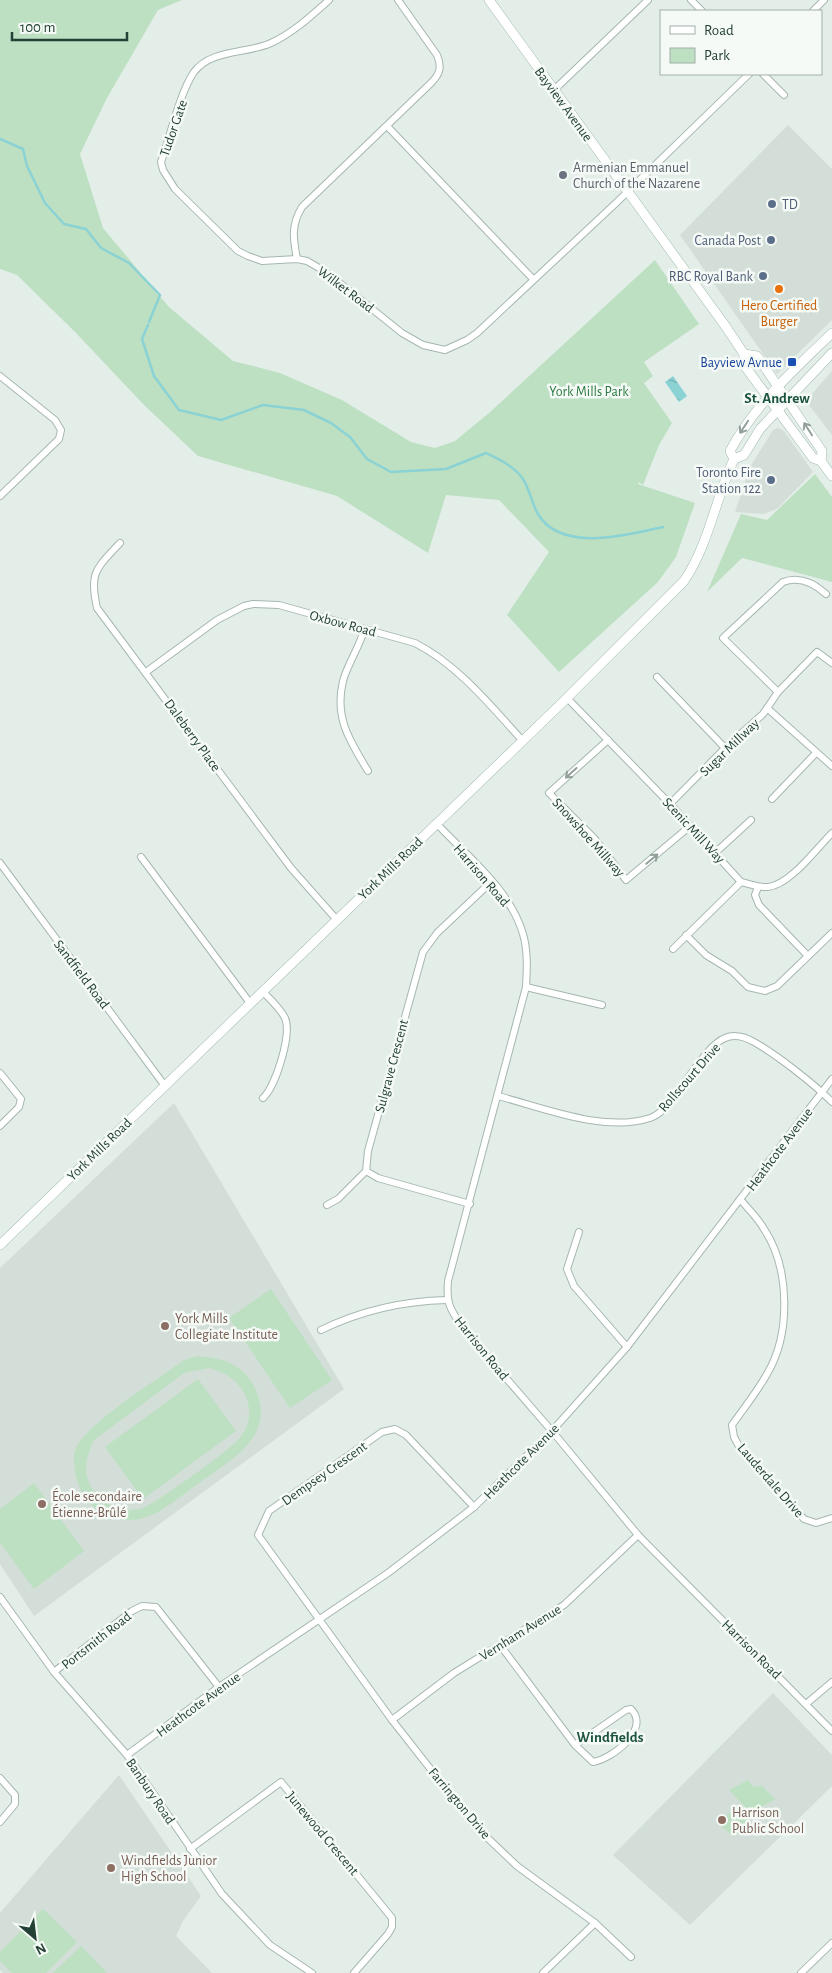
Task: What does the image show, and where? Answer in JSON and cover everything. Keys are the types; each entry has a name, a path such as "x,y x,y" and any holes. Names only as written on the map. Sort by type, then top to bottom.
{"main road":[{"name":"Bayview Avenue","path":"489,0 744,354 744,364 766,397 813,458 821,461 832,476"},
{"name":"York Mills Road","path":"0,1245 567,698 684,581 696,563 706,540 734,459 730,451 743,427 766,397 832,334"},
{"name":"York Mills Road","path":"734,459 744,456 760,429 832,353"},
{"name":"Bayview Avenue","path":"744,354 756,355 822,451 821,461"}],"street":[{"name":"Tudor Gate","path":"297,258 262,261 238,250 175,189 163,170 161,162 189,82 203,63 210,58 269,44 294,30 329,0"},
{"path":"297,258 292,236 293,226 302,207 387,126 437,76 440,70 437,55 398,0"},
{"path":"554,90 648,0"},
{"path":"691,0 701,10"},
{"path":"814,10 824,0"},
{"name":"Wilket Road","path":"297,258 307,261 326,272 402,333 424,346 445,350 467,340 627,192 747,75"},
{"path":"764,75 784,95"},
{"path":"387,126 533,279"},
{"path":"0,376 55,420 61,430 59,439 0,496"},
{"name":"Daleberry Place","path":"120,543 97,568 92,586 97,608 291,868 337,920"},
{"path":"778,692 723,638 785,581 797,579 806,581 826,594"},
{"name":"Oxbow Road","path":"146,672 217,620 244,606 253,604 279,605 415,643 433,652 450,664 522,740"},
{"path":"364,630 343,680 340,708 345,733 368,771"},
{"path":"767,708 778,692 818,652 832,663"},
{"path":"657,677 725,748"},
{"name":"Scenic Mill Way","path":"567,698 670,804 742,882 758,887 769,887 784,882 832,833"},
{"name":"Sugar Millway","path":"670,804 767,708 832,766"},
{"name":"Snowshoe Millway","path":"608,740 549,793 594,838 626,880 690,827"},
{"path":"772,800 816,753"},
{"path":"715,853 751,820"},
{"name":"Harrison Road","path":"436,823 491,882 511,907 519,922 526,948 526,987 470,1204 448,1281 447,1300 462,1327 552,1431 638,1535 832,1731"},
{"path":"141,857 250,1003"},
{"name":"Sandfield Road","path":"0,863 165,1086"},
{"name":"Sulgrave Crescent","path":"366,1171 368,1151 423,952 437,933 491,882"},
{"path":"673,948 742,882"},
{"path":"758,887 755,895 759,905 808,956"},
{"path":"686,935 706,955 732,970 748,987 756,991 765,991 777,986 832,933"},
{"path":"526,987 602,1006"},
{"path":"262,992 281,1012 287,1027 272,1088 263,1098"},
{"name":"Rollscourt Drive","path":"498,1096 617,1124 654,1117 711,1050 724,1038 737,1035 753,1041 822,1092 832,1102"},
{"path":"0,1073 21,1099 19,1107 0,1126"},
{"name":"Heathcote Avenue","path":"127,1755 220,1687 388,1573 474,1507 552,1431 627,1347 832,1079"},
{"path":"326,1205 338,1199 366,1171 378,1178 470,1204"},
{"name":"Lauderdale Drive","path":"740,1199 764,1229 776,1253 784,1285 783,1320 776,1355 768,1374 732,1424 734,1437 742,1450 804,1519 816,1523 832,1518"},
{"path":"579,1232 567,1269 574,1286 627,1347"},
{"path":"321,1330 346,1318 418,1300 447,1300"},
{"name":"Dempsey Crescent","path":"320,1619 258,1535 269,1511 382,1432 395,1428 406,1435 474,1507"},
{"name":"Vernham Avenue","path":"392,1720 454,1673 564,1605 638,1535"},
{"name":"Banbury Road","path":"0,1596 54,1672 127,1755 222,1894 270,1945 312,1973"},
{"name":"Portsmith Road","path":"54,1672 132,1611 142,1606 156,1607 220,1687"},
{"name":"Farrington Drive","path":"320,1619 392,1720 476,1827 517,1866 595,1923 631,1958"},
{"path":"500,1645 575,1745 592,1762 602,1761 629,1738 638,1725 637,1715 631,1709 626,1710 575,1745"},
{"path":"806,1704 832,1682"},
{"path":"0,1778 15,1795 15,1804 0,1822"},
{"name":"Junewood Crescent","path":"190,1849 281,1782 392,1918 392,1926 388,1934 354,1973"},
{"path":"543,1973 595,1923"},
{"path":"801,1973 832,1943"}],"shaded area":[{"path":"788,125 832,169 832,320 777,374 680,235"},
{"path":"832,371 832,435 806,401"},
{"path":"778,428 784,431 813,472 777,509 763,514 735,512 750,467 773,430"},
{"name":"York Mills Collegiate Institute","path":"174,1103 344,1389 34,1616 0,1564 0,1268"},
{"name":"Harrison Public School","path":"773,1693 832,1755 832,1786 690,1925 613,1855"},
{"name":"Windfields Junior High School","path":"119,1775 201,1896 183,1921 176,1936 212,1973 3,1973 0,1970 0,1913"}],"green space":[{"name":"York Mills Park","path":"0,0 182,0 158,10 107,98 80,154 103,228 169,307 233,361 280,373 342,400 411,442 435,448 455,441 489,413 655,260 699,324 644,362 653,376 644,383 672,423 659,445 643,485 639,482 638,484 695,503 676,557 658,582 559,672 507,615 549,552 499,500 446,495 428,553 337,496 198,456 144,405 76,333 17,275 0,269"},
{"path":"815,474 832,497 832,582 742,558 707,592 741,514 767,520"},
{"path":"271,1289 332,1380 290,1408 229,1318"},
{"path":"197,1356 222,1360 237,1367 249,1378 260,1403 260,1418 256,1432 238,1455 173,1503 156,1513 143,1518 129,1520 104,1514 84,1496 78,1484 74,1462 76,1448 84,1437 109,1414 184,1360","holes":["209,1368 221,1372 239,1386 249,1406 246,1428 239,1439 193,1476 143,1508 136,1510 122,1509 109,1504 98,1496 87,1478 86,1471 87,1459 94,1440 184,1373"]},
{"path":"198,1379 236,1431 143,1499 105,1447"},
{"path":"34,1483 84,1551 34,1589 0,1543 0,1509"},
{"path":"748,1780 753,1787 762,1786 775,1799 751,1813 729,1790"},
{"path":"734,1809 750,1819 750,1823 734,1837 718,1823"},
{"path":"43,1909 77,1942 46,1973 12,1973 0,1961 0,1952"},
{"path":"81,1946 107,1973 53,1973"}],"water":[{"path":"673,376 687,396 679,402 665,382"}],"waterway":[{"path":"0,139 23,149 27,166 45,203 64,224 86,229 101,248 129,263 160,295 149,322"},
{"path":"148,325 142,339 154,376 179,410 221,420 263,405 304,410 331,423 350,437 367,459 391,472 446,469 486,453 519,474 525,483 538,514 549,526 562,534 578,537 614,537 663,527"}],"place":[{"name":"Armenian Emmanuel Church of the Nazarene","path":"563,175"},
{"name":"TD","path":"772,204"},
{"name":"Canada Post","path":"771,240"},
{"name":"RBC Royal Bank","path":"763,276"},
{"name":"Hero Certified Burger","path":"779,289"},
{"name":"Bayview Avnue","path":"792,362"},
{"name":"Toronto Fire Station 122","path":"771,480"},
{"name":"York Mills Collegiate Institute","path":"165,1326"},
{"name":"École secondaire Étienne-Brûlé","path":"42,1504"},
{"name":"Harrison Public School","path":"722,1820"},
{"name":"Windfields Junior High School","path":"111,1868"}],"district":[{"name":"St. Andrew","path":"777,398"},
{"name":"Windfields","path":"610,1737"}]}
